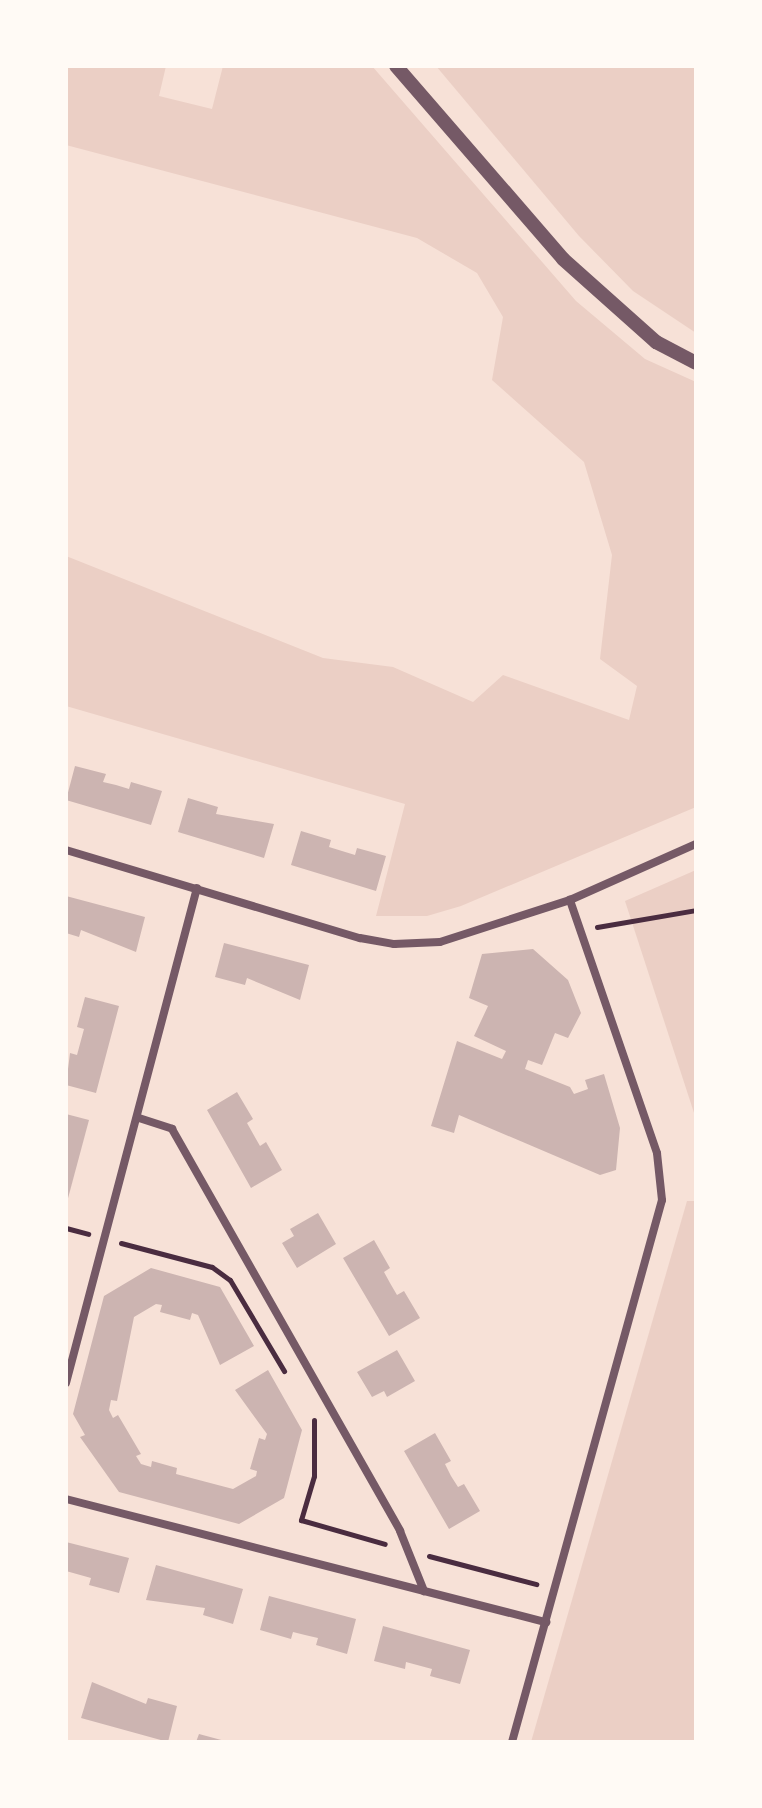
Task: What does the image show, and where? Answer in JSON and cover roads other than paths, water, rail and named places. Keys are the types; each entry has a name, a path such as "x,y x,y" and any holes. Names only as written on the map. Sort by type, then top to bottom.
{"street":[{"path":"396,66 563,259 656,342 696,363"},
{"path":"66,850 394,944 440,942 570,900 696,844"},
{"path":"66,1383 139,1118 197,888"},
{"path":"512,1742 662,1200 653,1138 570,900"},
{"path":"139,1118 172,1129 411,1551 424,1591"},
{"path":"66,1499 546,1622"}]}
